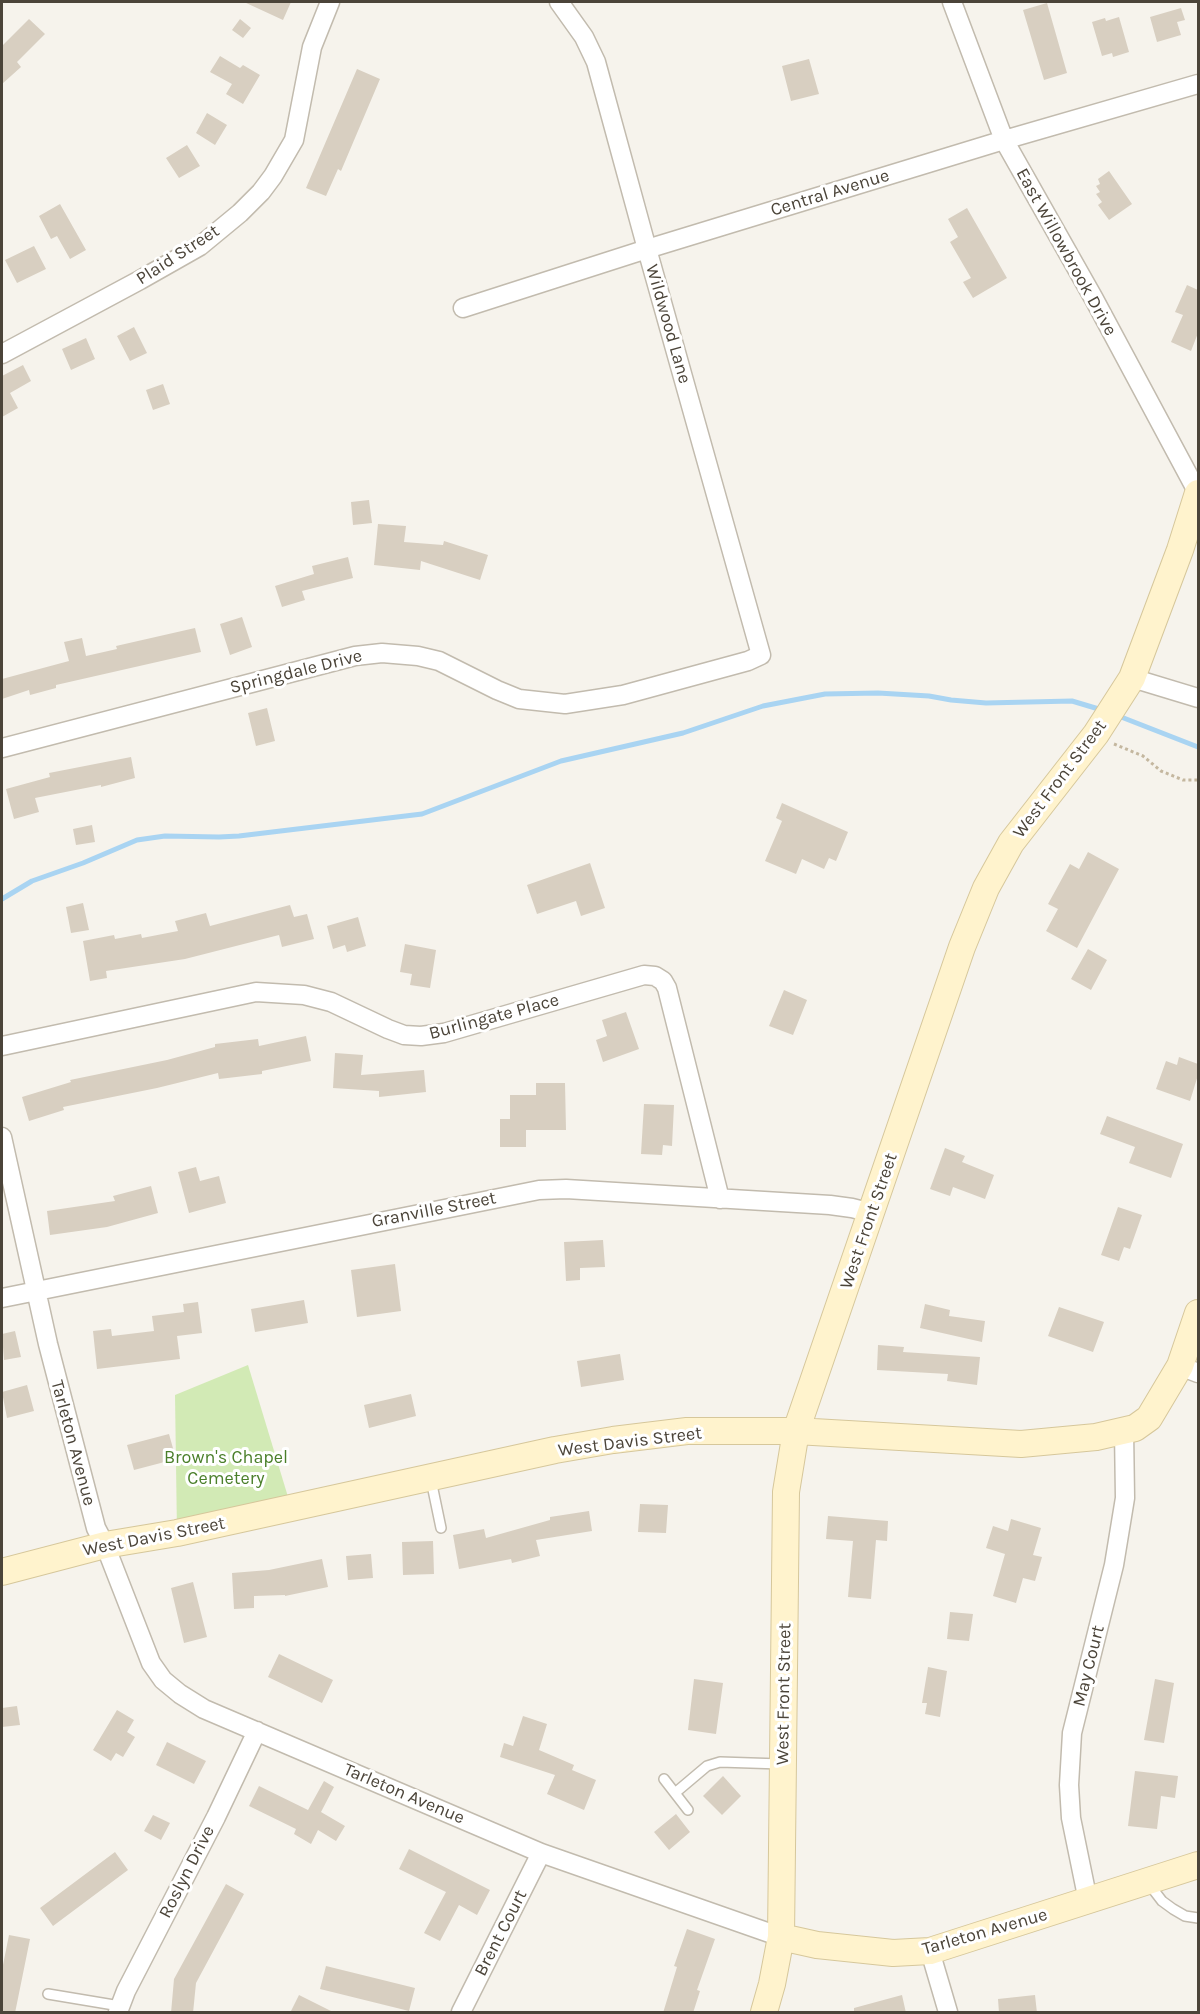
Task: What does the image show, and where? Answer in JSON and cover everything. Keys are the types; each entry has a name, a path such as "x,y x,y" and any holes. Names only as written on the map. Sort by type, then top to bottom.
{"street":[{"name":"Plaid Street","path":"2,354 200,246 240,213 261,192 294,140 312,47 330,2"},
{"name":"Wildwood Lane","path":"559,2 584,37 596,62 761,655"},
{"name":"East Willowbrook Drive","path":"952,2 1004,140 1094,298 1198,493"},
{"name":"Central Avenue","path":"463,308 1004,140 1198,84"},
{"name":"West Front Street","path":"764,2013 782,1938 786,1492 796,1431 958,958 986,888 1011,843 1105,736 1127,687 1180,550 1198,493"},
{"name":"Springdale Drive","path":"2,748 355,656 382,652 440,661 519,699 565,704 623,695 748,661 761,655"},
{"path":"1127,687 1198,698"},
{"name":"Burlingate Place","path":"2,1046 256,992 304,994 331,1002 404,1035 421,1036 444,1033 644,975 655,976 663,981 667,988 720,1199"},
{"name":"Tarleton Avenue","path":"2,1137 48,1344 96,1528 105,1545 151,1663 163,1680 204,1709 541,1853 782,1938 817,1945 893,1953 930,1951 1198,1865"},
{"name":"Granville Street","path":"2,1298 539,1190 566,1189 830,1205 872,1213"},
{"name":"West Davis Street","path":"2,1572 105,1545 177,1533 555,1450 613,1440 687,1431 796,1431 1021,1444 1096,1437 1135,1428 1149,1418 1189,1370 1198,1313"},
{"name":"May Court","path":"1088,1901 1071,1818 1069,1785 1072,1733 1114,1565 1125,1498 1124,1430"},
{"name":"Roslyn Drive","path":"119,2009 258,1731"},
{"name":"Brent Court","path":"461,2013 541,1853"},
{"path":"930,1951 948,2013"}],"lane":[{"path":"430,1478 441,1528"},
{"path":"675,1792 707,1766 720,1762 783,1764"},
{"path":"664,1779 688,1810"},
{"path":"1148,1882 1162,1901 1173,1909 1185,1916 1198,1918"},
{"path":"48,1994 119,2009"}],"path":[{"path":"1105,736 1109,742 1143,756 1161,771 1183,780 1198,780"}],"green space":[{"name":"Brown's Chapel Cemetery","path":"248,1365 292,1510 177,1533 175,1395"}],"building":[{"path":"244,2 291,2 283,20"},
{"path":"1047,3 1067,73 1044,80 1023,10"},
{"path":"1181,8 1185,20 1177,22 1181,35 1157,42 1150,17"},
{"path":"1119,17 1129,52 1113,57 1112,53 1102,56 1092,22"},
{"path":"29,19 45,34 17,62 21,67 2,84 2,46"},
{"path":"240,19 251,28 243,38 232,30"},
{"path":"220,56 240,68 243,65 260,75 243,104 226,94 232,84 210,72"},
{"path":"809,59 819,94 791,101 782,66"},
{"path":"357,69 380,79 341,171 338,169 326,196 306,188"},
{"path":"207,113 227,125 215,145 196,133"},
{"path":"187,145 200,166 179,178 166,158"},
{"path":"1109,171 1132,204 1109,220 1098,205 1102,202 1096,194 1100,192 1096,186 1100,184 1098,179"},
{"path":"60,204 86,250 70,259 57,236 51,239 39,216"},
{"path":"967,208 1007,278 973,298 963,282 971,278 950,242 958,237 948,219"},
{"path":"34,246 46,269 17,283 5,260"},
{"path":"1187,285 1198,290 1198,333 1191,351 1171,342 1183,315 1175,312"},
{"path":"134,327 147,353 130,361 117,336"},
{"path":"86,338 95,359 71,370 62,349"},
{"path":"23,365 31,381 10,393 18,408 2,417 2,376"},
{"path":"163,384 170,404 153,410 146,390"},
{"path":"369,500 372,523 353,525 351,502"},
{"path":"378,524 406,526 404,542 443,545 444,541 488,555 480,580 421,561 420,570 374,565"},
{"path":"348,557 353,578 302,591 305,600 282,607 275,586 314,574 312,566"},
{"path":"242,617 252,647 230,655 220,624"},
{"path":"195,628 201,652 56,685 56,688 30,695 29,690 2,699 2,679 69,661 64,642 82,638 86,656 117,649 116,646"},
{"path":"267,708 275,741 256,746 248,713"},
{"path":"131,757 135,778 101,787 101,785 35,798 39,812 14,819 6,789 50,777 49,773"},
{"path":"782,803 848,832 836,861 829,858 824,869 802,859 796,874 765,861 782,821 776,818"},
{"path":"92,825 95,842 76,845 73,829"},
{"path":"1088,852 1119,869 1077,948 1046,931 1058,909 1048,904 1070,864 1079,869"},
{"path":"590,863 605,908 581,916 576,901 537,914 527,885"},
{"path":"83,903 89,930 71,933 66,907"},
{"path":"290,905 294,917 307,914 314,939 282,947 279,935 185,959 106,971 107,978 90,981 83,941 114,935 115,939 141,934 142,938 178,931 175,921 206,913 210,926"},
{"path":"358,917 366,946 347,952 345,945 333,949 327,926"},
{"path":"405,944 436,950 430,988 410,985 412,974 400,972"},
{"path":"1088,949 1107,960 1091,990 1071,979"},
{"path":"784,990 807,1000 793,1035 769,1026"},
{"path":"626,1012 639,1049 603,1062 596,1040 607,1036 602,1020"},
{"path":"306,1036 311,1061 262,1071 262,1074 219,1079 218,1073 63,1107 64,1110 29,1121 22,1097 71,1082 70,1080 167,1060 215,1047 215,1044 258,1039 259,1046"},
{"path":"335,1053 363,1055 361,1075 424,1070 426,1092 379,1097 379,1091 333,1088"},
{"path":"1179,1057 1198,1064 1198,1075 1190,1101 1156,1089 1166,1061 1177,1065"},
{"path":"536,1083 565,1083 566,1130 526,1130 526,1147 500,1147 500,1119 510,1119 510,1095 536,1095"},
{"path":"644,1104 674,1105 672,1146 663,1145 662,1155 641,1154"},
{"path":"1107,1116 1183,1144 1171,1178 1129,1163 1135,1147 1100,1134"},
{"path":"945,1148 965,1156 962,1162 994,1175 985,1199 953,1187 950,1196 930,1189"},
{"path":"196,1167 200,1181 219,1176 226,1203 189,1213 178,1172"},
{"path":"151,1186 158,1213 107,1227 50,1235 47,1211 115,1201 113,1196"},
{"path":"1118,1207 1142,1215 1130,1249 1124,1247 1119,1261 1101,1255"},
{"path":"603,1240 605,1267 580,1268 580,1280 566,1281 564,1242"},
{"path":"395,1264 401,1311 357,1317 351,1270"},
{"path":"304,1300 308,1323 255,1332 251,1309"},
{"path":"198,1302 202,1333 177,1336 180,1359 97,1369 93,1331 111,1329 112,1336 154,1331 152,1316 184,1312 183,1304"},
{"path":"925,1304 950,1310 949,1316 985,1321 982,1342 920,1328"},
{"path":"1059,1307 1104,1322 1093,1352 1048,1336"},
{"path":"15,1331 21,1357 4,1360 2,1334"},
{"path":"878,1345 904,1347 903,1352 980,1357 977,1385 947,1381 948,1374 877,1370"},
{"path":"620,1354 624,1380 581,1387 577,1361"},
{"path":"27,1385 34,1411 7,1418 2,1392"},
{"path":"411,1394 416,1416 369,1428 364,1405"},
{"path":"169,1434 176,1459 134,1470 127,1445"},
{"path":"640,1504 668,1505 666,1533 638,1532"},
{"path":"589,1511 592,1531 536,1540 540,1556 512,1563 511,1559 459,1569 453,1535 484,1529 486,1538 550,1520 550,1517"},
{"path":"828,1516 888,1521 887,1541 876,1540 871,1599 848,1597 853,1541 826,1539"},
{"path":"1011,1519 1041,1528 1033,1555 1042,1557 1035,1581 1023,1578 1016,1603 993,1596 1005,1554 986,1548 993,1526 1008,1531"},
{"path":"433,1541 434,1574 403,1575 402,1542"},
{"path":"371,1554 373,1578 348,1580 346,1556"},
{"path":"322,1559 328,1587 285,1596 254,1596 254,1608 234,1609 232,1573 269,1570"},
{"path":"193,1582 207,1637 184,1643 171,1588"},
{"path":"950,1612 973,1614 969,1641 947,1639"},
{"path":"279,1654 333,1680 322,1703 268,1677"},
{"path":"928,1667 947,1671 940,1717 925,1714 927,1703 922,1703"},
{"path":"694,1679 723,1683 716,1734 688,1730"},
{"path":"1155,1679 1174,1683 1164,1743 1144,1740"},
{"path":"17,1706 20,1725 2,1727 2,1708"},
{"path":"117,1710 134,1720 127,1732 135,1737 123,1757 116,1753 111,1761 93,1750"},
{"path":"523,1716 547,1724 539,1750 574,1765 572,1770 596,1780 584,1810 547,1794 555,1775 500,1757 504,1743 513,1746"},
{"path":"167,1742 206,1761 194,1784 156,1765"},
{"path":"1135,1771 1178,1776 1175,1798 1161,1796 1157,1829 1128,1826"},
{"path":"723,1776 741,1796 722,1815 703,1796"},
{"path":"324,1781 334,1787 321,1812 345,1826 336,1841 318,1830 311,1844 294,1834 296,1829 249,1806 259,1786 308,1810"},
{"path":"676,1814 690,1832 669,1850 654,1832"},
{"path":"153,1815 170,1823 161,1840 144,1831"},
{"path":"409,1849 490,1890 477,1915 459,1905 440,1941 424,1933 446,1892 399,1869"},
{"path":"115,1852 128,1870 53,1926 40,1908"},
{"path":"226,1884 244,1894 196,1983 193,2013 171,2013 174,1979"},
{"path":"687,1929 715,1939 697,1990 700,1991 693,2013 663,2013 677,1967 674,1966"},
{"path":"9,1935 30,1939 15,2013 2,2013 2,1970"},
{"path":"326,1966 415,1988 409,2011 320,1989"},
{"path":"299,1995 335,2013 290,2013"},
{"path":"902,1995 906,2013 854,2013 854,2008"},
{"path":"1035,1995 1037,2013 999,2013 998,1999"}],"waterway":[{"path":"2,899 32,881 137,840 165,836 239,836 422,814 561,761 683,733 763,706 825,694 878,693 986,703 1072,701 1102,710"},
{"path":"1116,715 1198,747"}]}
